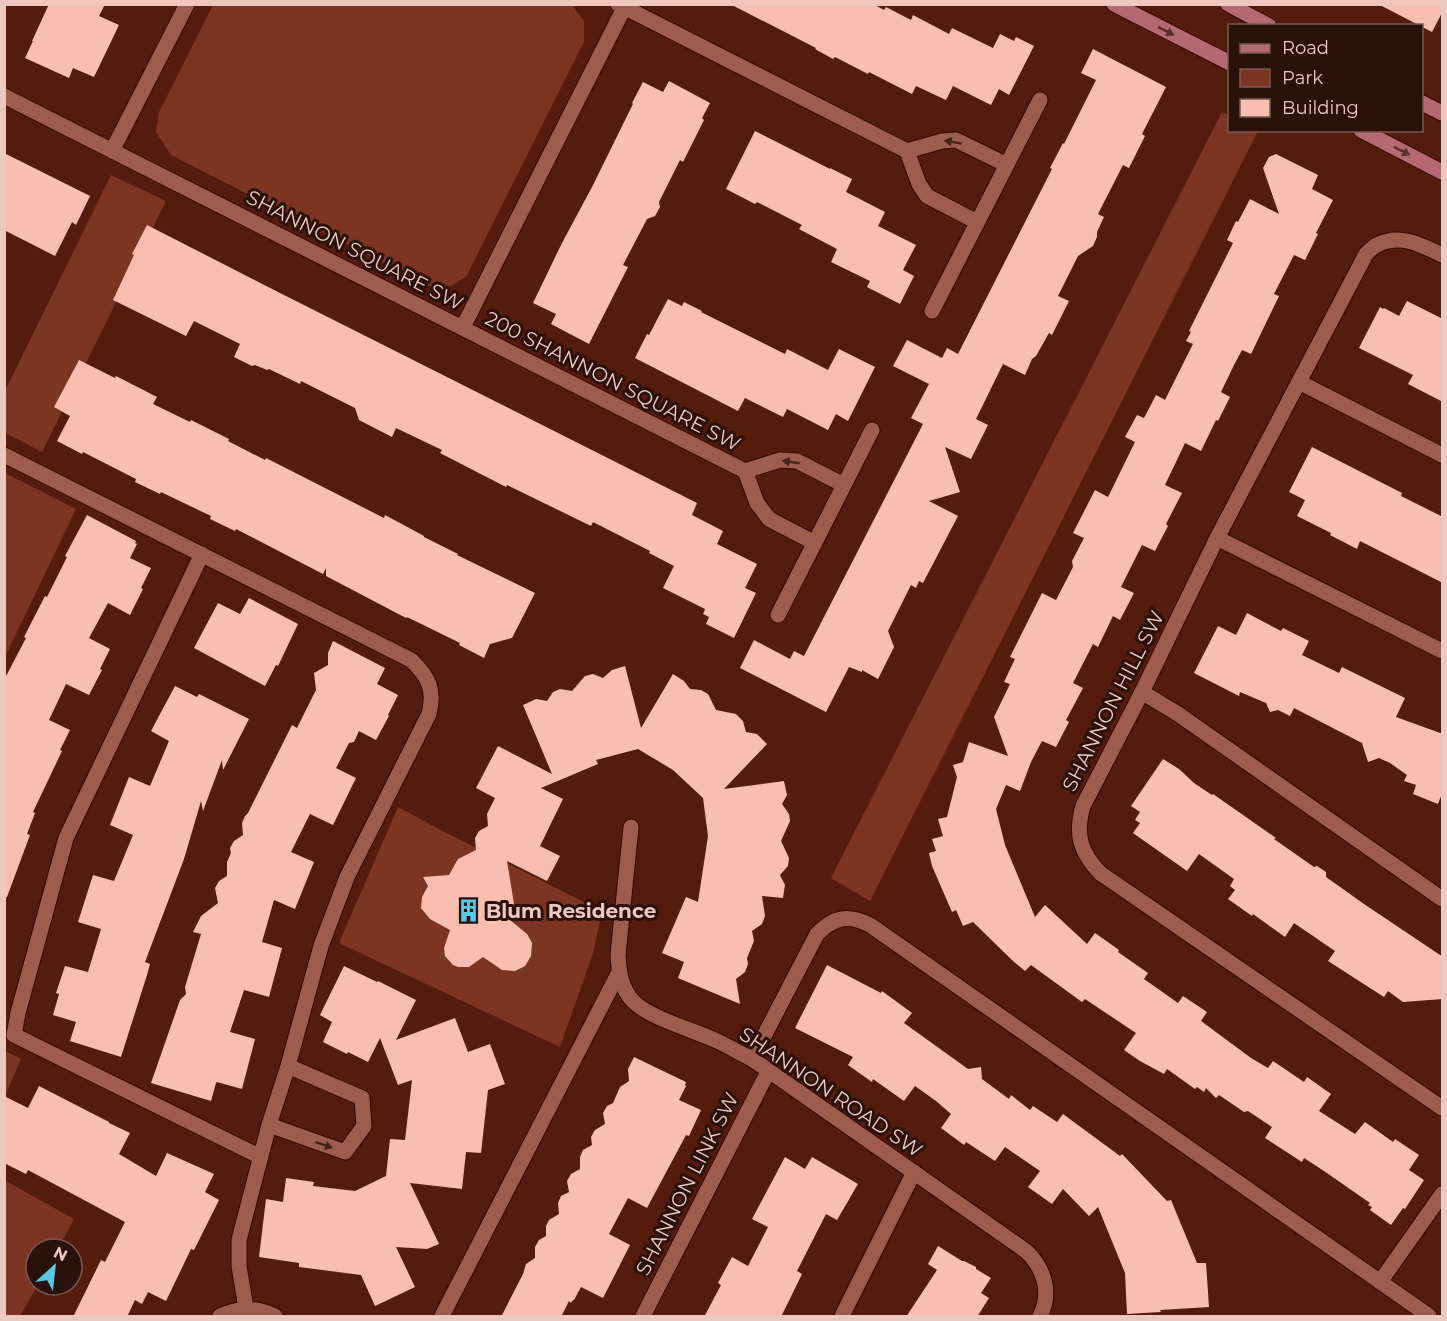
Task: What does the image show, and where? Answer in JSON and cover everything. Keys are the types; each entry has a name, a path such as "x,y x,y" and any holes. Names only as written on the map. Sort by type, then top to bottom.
{"main road":[{"path":"1114,4 1228,62"},
{"path":"1228,4 1265,24"},
{"path":"1423,103 1443,113"},
{"path":"1365,132 1443,172"}],"street":[{"path":"112,151 187,4"},
{"path":"621,6 907,152 919,184 927,196 977,222"},
{"name":"SHANNON SQUARE SW","path":"4,96 463,327 621,6"},
{"path":"932,311 1040,100"},
{"path":"907,152 942,141 956,140 1007,165"},
{"name":"SHANNON HILL SW","path":"1443,255 1423,245 1402,240 1377,245 1366,254 1217,538 1083,806 1079,830 1084,854 1100,873 1443,1108"},
{"name":"200 SHANNON SQUARE SW","path":"463,327 745,471 757,503 769,519 814,543"},
{"path":"1299,382 1443,455"},
{"path":"778,615 872,430"},
{"path":"4,455 411,660 426,676 430,687 432,700 429,714 352,867 321,946 269,1125 239,1240 239,1266 246,1308"},
{"name":"200 SHANNON SQUARE SW","path":"745,471 780,460 797,461 844,484"},
{"path":"1217,538 1443,651"},
{"path":"202,554 66,838 14,1035 261,1157"},
{"path":"1142,692 1178,714 1443,898"},
{"name":"SHANNON ROAD SW","path":"631,827 618,955 619,972 624,988 636,1004 650,1013 752,1059 1026,1251 1040,1267 1046,1287 1046,1300 1040,1317"},
{"path":"752,1059 817,934 826,925 836,920 847,918 859,920 870,925 1429,1317"},
{"path":"442,1317 619,972"},
{"path":"269,1125 345,1152 364,1126 362,1098 288,1066"},
{"name":"SHANNON LINK SW","path":"643,1317 769,1070"},
{"path":"842,1317 914,1172"},
{"path":"1380,1282 1443,1194"},
{"path":"220,1317 246,1308 275,1317"}],"green space":[{"path":"213,5 572,5 584,21 584,42 466,277 451,286 433,288 171,155 156,132 159,112"},
{"path":"1222,112 1228,115 1228,132 1257,132 870,901 831,878"},
{"path":"111,175 166,201 42,452 5,433 4,393"},
{"path":"5,473 76,509 5,657"},
{"path":"398,807 602,911 593,953 560,1047 339,943"},
{"path":"5,1051 21,1059 5,1096"},
{"path":"4,1180 74,1219 64,1237 24,1237 24,1297 31,1297 20,1316 5,1316"}],"building":[{"path":"49,4 105,4 99,16 119,25 94,77 73,68 69,78 25,58"},
{"path":"730,4 873,4 884,10 886,7 911,20 913,15 949,34 952,28 993,48 1000,34 1014,41 1016,37 1034,46 1009,95 999,89 991,105 953,86 946,100 916,86 912,94 869,72 868,74 835,57 833,59"},
{"path":"1378,4 1443,4 1443,11 1432,32 1423,27 1423,24 1417,24"},
{"path":"1093,49 1166,87 1142,134 1145,136 1129,168 1123,165 1098,214 1104,217 1093,246 1078,256 1058,296 1069,301 1052,335 1049,333 1032,359 1025,375 1003,364 976,419 988,425 971,459 945,447 960,492 929,501 958,516 923,583 919,581 916,588 911,585 888,631 894,647 878,679 862,670 862,672 849,667 826,712 740,668 754,640 790,659 794,651 804,656 923,424 911,418 929,384 893,366 907,340 942,358 947,348 958,354 1096,80 1081,73"},
{"path":"669,81 710,103 683,162 680,160 659,202 660,207 655,216 647,219 623,265 628,267 589,344 551,324 556,314 533,303 643,82 663,92"},
{"path":"755,131 852,179 846,192 885,212 878,226 916,245 903,270 914,276 900,304 867,287 870,281 831,262 837,249 799,229 802,225 726,189"},
{"path":"4,153 90,196 76,225 72,222 55,256 4,230"},
{"path":"1276,154 1318,175 1312,189 1333,200 1305,260 1294,255 1274,294 1279,296 1251,354 1242,350 1234,365 1221,392 1230,397 1201,451 1185,443 1165,485 1182,493 1166,524 1168,526 1155,551 1142,545 1121,587 1134,593 1120,620 1113,616 1098,647 1093,644 1073,683 1083,688 1066,720 1069,722 1056,747 1042,741 1020,791 1006,785 996,809 1005,845 1035,917 1045,905 1087,944 1095,933 1148,973 1144,979 1178,1003 1183,996 1207,1012 1201,1021 1251,1058 1268,1068 1273,1061 1304,1082 1307,1077 1331,1094 1319,1111 1355,1134 1365,1122 1393,1142 1395,1139 1419,1155 1409,1170 1424,1180 1405,1209 1403,1208 1391,1225 1370,1210 1372,1207 1368,1205 1370,1203 1324,1171 1304,1158 1302,1162 1265,1138 1272,1127 1219,1095 1216,1098 1206,1088 1204,1092 1197,1087 1195,1089 1167,1069 1164,1074 1140,1061 1124,1050 1136,1033 1085,999 1082,1002 1031,965 1025,971 973,922 963,926 956,910 952,912 932,866 929,853 936,851 932,839 943,836 938,819 947,817 957,777 953,765 963,762 969,742 1008,756 994,717 1010,684 1004,682 1015,659 1010,657 1042,593 1056,600 1073,567 1072,561 1084,538 1073,533 1095,490 1108,497 1135,442 1125,437 1137,415 1144,418 1156,395 1165,400 1193,344 1186,341 1191,332 1189,331 1233,243 1227,240 1236,221 1238,222 1250,199 1279,214 1263,168 1269,157"},
{"path":"147,225 697,503 692,515 723,531 717,544 757,564 745,588 756,593 734,638 706,624 709,617 703,614 705,609 663,588 674,566 649,553 650,551 593,522 591,526 507,485 506,487 440,453 442,450 396,428 392,437 359,420 355,408 301,381 300,384 269,369 252,366 234,357 240,344 194,321 186,336 113,300"},
{"path":"668,299 682,306 684,302 785,354 787,349 828,370 839,349 875,367 848,421 836,414 828,430 787,409 783,417 745,398 738,411 635,358"},
{"path":"1407,301 1443,319 1443,402 1408,384 1413,375 1359,348 1380,307 1399,316"},
{"path":"79,360 157,397 153,404 190,422 191,420 265,460 266,458 384,518 385,515 457,555 535,593 512,638 490,644 484,658 459,645 460,643 326,576 326,568 323,574 57,441 70,416 54,407"},
{"path":"1312,447 1402,493 1401,496 1443,517 1443,583 1360,541 1357,549 1297,516 1305,500 1289,492"},
{"path":"87,515 136,541 137,544 130,558 151,568 130,615 108,603 89,638 110,649 89,695 66,684 49,720 70,730 33,812 35,813 27,834 30,835 7,897 4,897 4,680"},
{"path":"249,598 298,624 278,666 276,665 265,686 194,648 218,603 240,614"},
{"path":"1247,613 1281,631 1283,628 1309,641 1302,655 1339,673 1342,667 1405,698 1396,717 1443,734 1443,791 1438,804 1413,794 1416,785 1404,781 1407,775 1390,763 1379,758 1368,762 1362,743 1294,708 1290,716 1278,710 1270,712 1266,703 1240,692 1239,696 1194,673 1218,626 1236,635"},
{"path":"333,641 385,668 377,684 398,695 376,740 359,731 354,742 349,743 336,768 356,778 333,825 310,814 291,852 314,862 295,909 274,900 262,942 282,948 269,997 244,990 230,1032 255,1039 242,1089 217,1082 211,1101 151,1083 180,1000 186,994 185,987 201,934 193,932 201,916 218,903 215,888 219,881 227,876 230,848 234,841 243,835 242,823 245,816 292,725 297,728 316,690 314,673 328,665 328,653"},
{"path":"625,666 641,728 673,674 684,681 690,689 701,690 708,694 716,710 736,714 743,721 746,732 757,734 767,744 724,789 784,781 787,795 782,804 789,814 790,821 781,841 789,858 788,866 780,875 785,885 783,898 762,896 765,916 762,924 752,931 754,941 747,958 748,964 745,972 736,979 740,1004 678,978 684,962 662,953 686,897 698,902 708,836 703,798 673,770 638,749 596,760 598,764 541,788 563,799 540,846 560,856 547,881 507,861 514,904 510,920 527,934 532,943 531,956 525,966 515,971 502,970 483,957 469,967 453,965 445,956 444,948 450,930 430,919 421,908 422,897 428,886 423,877 449,875 458,859 476,850 475,838 479,831 488,826 487,814 495,798 476,788 498,746 552,774 523,705 536,699 547,701 553,692 560,689 572,691 585,676 593,674 603,678 612,670"},
{"path":"175,686 197,697 199,694 249,719 223,770 222,760 203,811 201,801 184,859 145,962 150,964 121,1057 70,1041 76,1022 53,1015 59,994 56,993 65,966 88,972 101,929 78,922 93,875 114,881 133,835 110,825 129,777 150,786 169,741 151,731"},
{"path":"1163,759 1314,867 1317,866 1326,872 1326,877 1364,904 1443,957 1443,999 1403,1002 1388,991 1384,997 1328,961 1335,951 1294,923 1285,937 1228,899 1235,890 1230,886 1234,879 1199,854 1187,871 1133,833 1140,823 1135,820 1140,812 1131,806"},
{"path":"827,965 881,993 882,991 912,1013 904,1023 968,1069 981,1067 982,1079 1009,1099 1011,1095 1030,1110 1033,1106 1057,1122 1063,1114 1120,1156 1122,1154 1167,1201 1171,1200 1197,1263 1206,1263 1209,1307 1127,1314 1125,1273 1098,1207 1089,1216 1063,1189 1052,1204 1028,1187 1040,1171 1005,1147 995,1161 966,1142 964,1145 941,1128 951,1114 915,1086 904,1101 848,1065 853,1057 795,1028"},
{"path":"344,966 416,1000 396,1040 455,1018 468,1052 490,1044 505,1084 488,1090 481,1153 466,1152 462,1189 410,1183 439,1244 427,1249 396,1247 415,1287 375,1306 361,1275 299,1267 299,1263 259,1257 266,1199 283,1202 286,1178 314,1182 313,1186 355,1191 386,1176 390,1139 405,1140 412,1080 398,1085 380,1038 368,1062 323,1042 332,1022 320,1015"},
{"path":"634,1057 686,1082 679,1100 701,1110 689,1136 686,1135 647,1208 628,1198 609,1234 630,1245 603,1298 581,1287 574,1300 571,1303 569,1301 561,1317 501,1317 526,1264 535,1258 535,1247 539,1240 546,1236 546,1226 549,1220 559,1214 558,1203 561,1196 569,1192 567,1181 571,1174 580,1169 580,1157 583,1150 592,1145 591,1137 595,1130 605,1124 603,1113 607,1106 613,1103 620,1087 629,1081 628,1069"},
{"path":"39,1086 130,1133 119,1154 156,1176 167,1153 214,1174 205,1192 219,1200 194,1250 191,1249 166,1301 148,1292 142,1304 135,1300 127,1317 73,1317 101,1260 105,1262 125,1222 28,1170 26,1174 4,1163 4,1096 28,1108"},
{"path":"785,1157 805,1169 812,1157 858,1184 837,1220 826,1214 797,1271 802,1274 781,1317 704,1317 721,1285 718,1283 732,1257 748,1266 768,1227 752,1219"},
{"path":"938,1246 991,1278 981,1293 989,1298 977,1317 906,1317 937,1270 928,1264"}],"place":[{"name":"Blum Residence","path":"468,911"}]}
